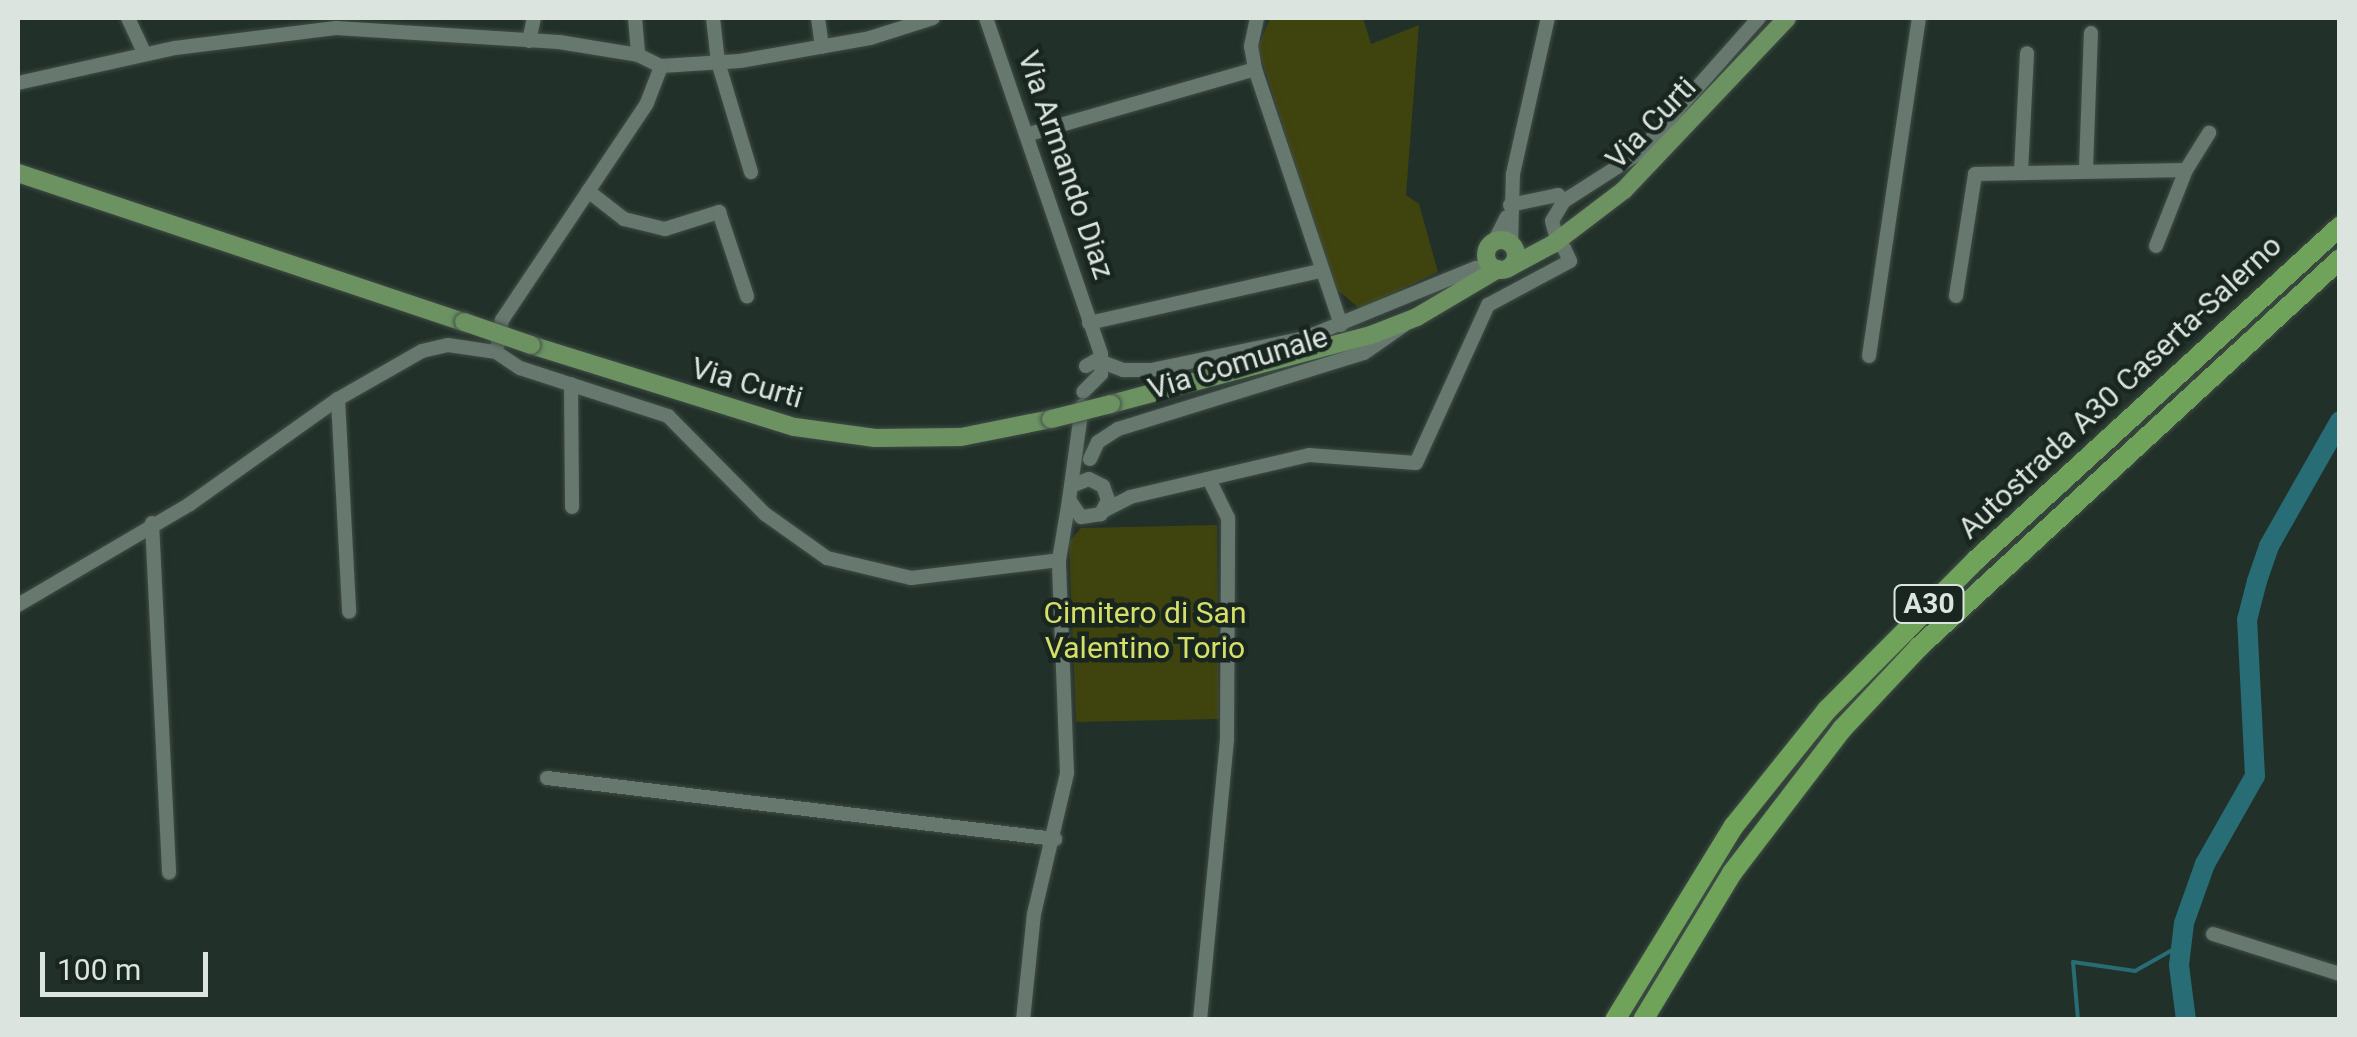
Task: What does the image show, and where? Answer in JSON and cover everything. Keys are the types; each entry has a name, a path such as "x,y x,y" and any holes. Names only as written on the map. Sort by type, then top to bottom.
{"highway":[{"name":"Autostrada A30 Caserta-Salerno","path":"1615,1020 1734,826 1826,710 1976,560 2340,226"},
{"name":"Autostrada A30 Caserta-Salerno","path":"1643,1020 1732,873 1842,729 1919,647 2336,263"}],"main road":[{"name":"Via Curti","path":"18,173 531,345 794,427 875,438 961,436 1051,420 1406,322 1492,256 1504,268 1541,251 1624,190 1787,18"},
{"path":"1492,256 1541,251"},
{"path":"1492,256 1504,268"},
{"path":"1492,256 1504,268"}],"street":[{"path":"128,18 145,54"},
{"path":"529,41 534,18"},
{"path":"635,18 638,55"},
{"path":"713,18 718,62 750,172"},
{"path":"818,18 822,47"},
{"path":"18,83 145,54 336,28 529,41 638,55 661,66 822,47 933,18"},
{"name":"Via Armando Diaz","path":"986,18 1102,360 1101,374 1083,392"},
{"path":"1257,18 1251,46 1255,69 1318,271 1341,324"},
{"path":"1492,256 1509,211 1548,18"},
{"path":"1555,232 1552,221 1564,201 1617,172 1638,153 1759,18"},
{"path":"1869,356 1919,18"},
{"path":"2086,168 2091,33"},
{"path":"2021,172 2027,53"},
{"path":"496,352 502,320 648,104 661,66"},
{"path":"1028,134 1255,69"},
{"path":"2156,246 2186,170 2209,133"},
{"path":"1956,296 1975,174 2086,168 2186,170"},
{"path":"588,191 624,219 665,229 719,212 747,296"},
{"path":"1509,211 1549,195 1564,201"},
{"path":"1064,532 1130,497 1212,482 1309,455 1416,463 1488,305 1570,260 1564,248"},
{"name":"Via Curti","path":"1086,366 1102,360 1123,370 1173,366 1341,324 1492,256"},
{"path":"1090,327 1318,271"},
{"name":"Via Comunale","path":"1090,459 1098,442 1118,429 1364,353 1406,322"},
{"name":"Via Armando Diaz","path":"1082,438 1090,327"},
{"path":"18,604 152,524 338,399 422,351 448,345 496,352 520,368 668,416 765,514 828,558 911,578 1060,560"},
{"path":"571,384 572,507"},
{"path":"338,399 349,612"},
{"path":"1082,438 1103,486 1104,510"},
{"path":"1022,1020 1034,914 1055,840 1067,773 1060,560 1082,438"},
{"path":"1200,1020 1227,738 1228,518 1212,482"},
{"path":"1072,493 1103,486 1130,497"},
{"path":"1072,493 1086,518"},
{"path":"152,524 169,873"},
{"path":"547,778 1055,840"},
{"path":"2212,934 2340,974"}],"green space":[{"path":"1270,18 1363,18 1371,44 1419,25 1406,195 1419,204 1438,272 1360,309 1333,286 1258,48"},
{"name":"Cimitero di San Valentino Torio","path":"1217,525 1219,719 1076,722 1069,542 1081,528"}],"waterway":[{"path":"2186,1020 2179,965 2184,923 2205,864 2255,776 2247,620 2257,581 2269,546 2340,421"},
{"path":"2078,1020 2073,962 2135,971 2181,945"}]}
